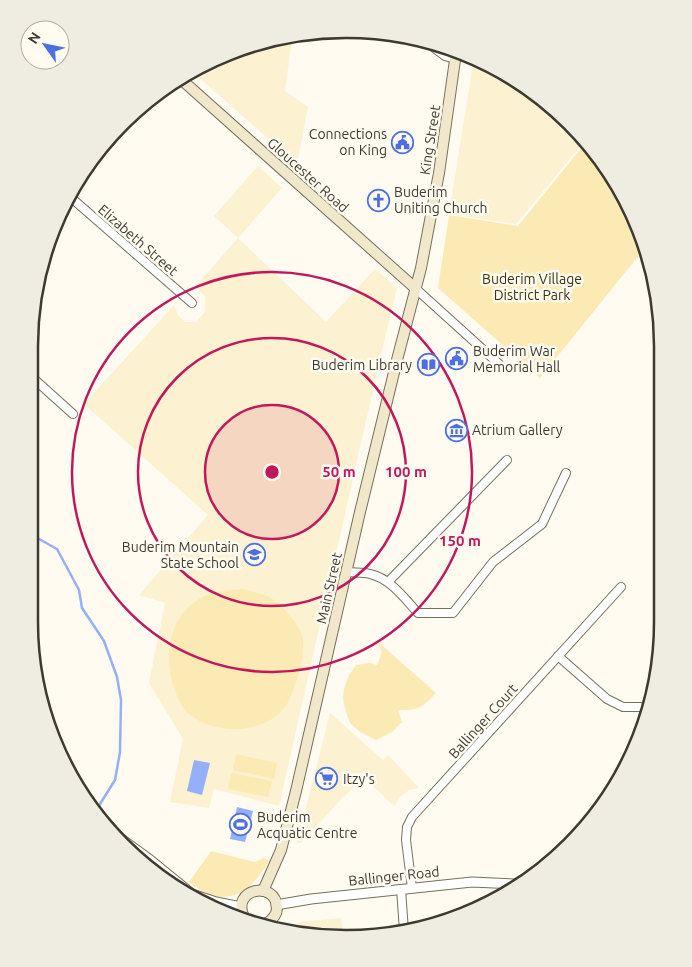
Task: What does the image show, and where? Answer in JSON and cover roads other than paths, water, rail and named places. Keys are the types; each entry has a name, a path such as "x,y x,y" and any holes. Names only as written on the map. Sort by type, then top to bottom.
{"main road":[{"name":"King Street","path":"415,288 421,268 439,172 456,58"},
{"name":"Gloucester Road","path":"185,83 415,288"},
{"name":"Main Street","path":"263,891 284,840 346,572 415,288"},
{"path":"242,911 241,906 247,895 256,890 263,891 273,897 276,905 275,915 270,920"}],"street":[{"name":"Elizabeth Street","path":"74,200 192,303"},
{"path":"415,288 499,364"},
{"path":"38,382 73,414"},
{"path":"388,582 507,460"},
{"path":"346,572 370,573 388,582 418,613 453,613 493,562 542,524 566,473"},
{"name":"Ballinger Court","path":"412,888 406,840 407,827 412,817 620,587"},
{"path":"558,656 607,699 623,707 642,707"},
{"name":"Ballinger Road","path":"276,905 310,899 472,882 504,885"},
{"path":"401,889 404,924"},
{"path":"221,903 241,906"}],"water":[{"path":"194,760 210,763 202,795 187,791"},
{"name":"Buderim Acquatic Centre","path":"237,807 253,811 245,842 230,839"}],"waterway":[{"path":"38,539 57,549 79,590 82,608 104,641 117,677 121,700 120,752 115,780 99,806"}],"place":[{"name":"Connections on King","path":"403,142"},
{"name":"Buderim Uniting Church","path":"378,200"},
{"name":"Buderim War Memorial Hall","path":"457,359"},
{"name":"Buderim Library","path":"428,365"},
{"name":"Atrium Gallery","path":"456,430"},
{"name":"Buderim Mountain State School","path":"255,555"},
{"name":"Itzy's","path":"327,779"},
{"name":"Buderim Acquatic Centre","path":"241,825"}],"park label":[{"name":"Buderim Village District Park","path":"532,288"}]}
